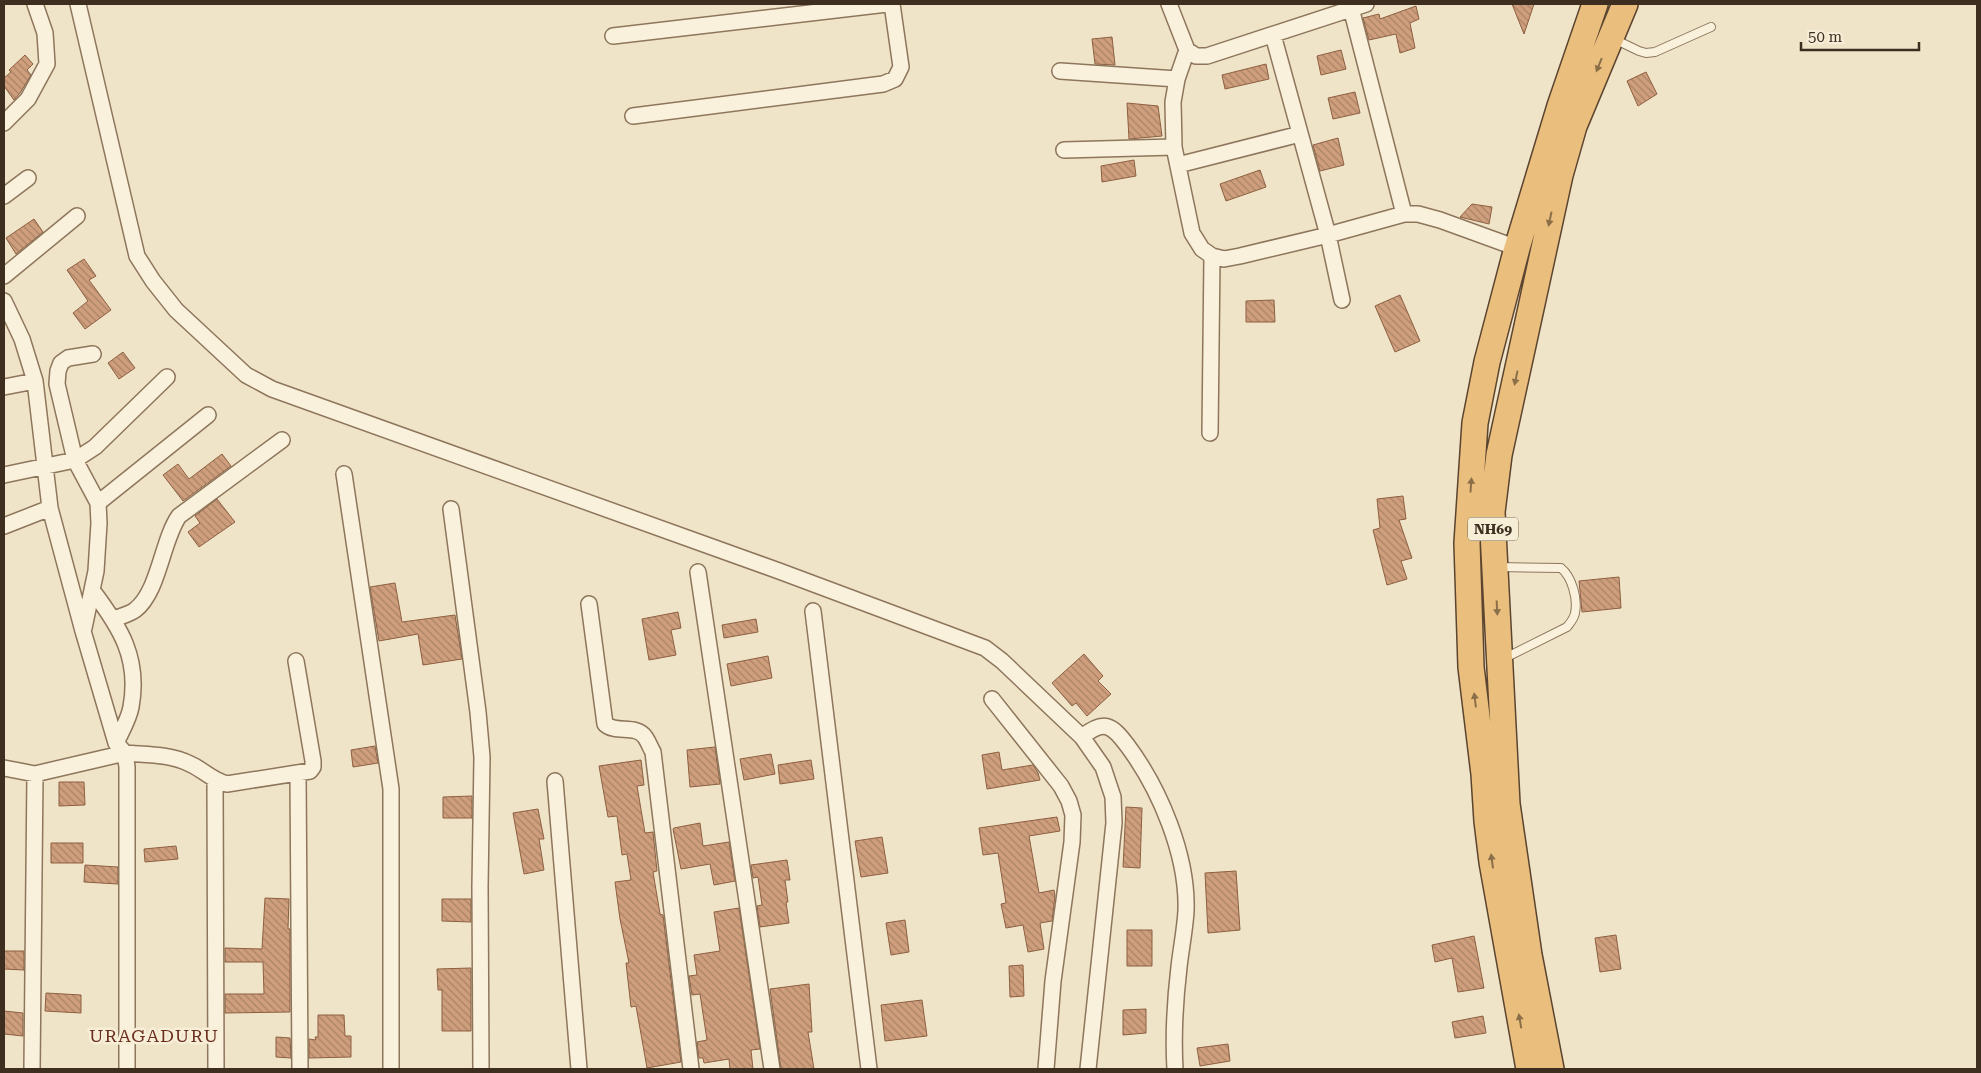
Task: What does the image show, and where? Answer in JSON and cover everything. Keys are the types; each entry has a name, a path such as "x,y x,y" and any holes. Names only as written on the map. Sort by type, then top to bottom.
{"highway":[{"name":"NH69","path":"1551,1069 1528,955 1511,832 1507,794 1495,567 1481,511 1475,423 1487,362 1516,248 1563,97 1595,4"},
{"name":"NH69","path":"1529,1069 1492,862 1487,821 1484,774 1471,667 1467,543 1481,511 1500,455 1560,175 1574,126 1625,4"}],"street":[{"path":"4,123 28,99 47,64 45,33 35,4"},
{"path":"78,4 137,256 153,281 176,310 246,375 272,389 779,571 985,648 1002,661 1082,737 1103,767 1113,797 1114,823 1088,1069"},
{"path":"613,36 887,4"},
{"path":"633,116 883,84 895,79 901,67 892,4"},
{"path":"1169,4 1187,50 1196,56 1207,56 1273,35 1351,6 1366,4"},
{"path":"1351,6 1404,214"},
{"path":"1273,35 1328,235 1342,300"},
{"path":"1187,50 1177,79 1173,102 1174,147 1192,233 1202,249 1212,256 1224,258 1240,256 1404,214 1418,214 1440,220 1516,248"},
{"path":"1060,71 1177,79"},
{"path":"1178,165 1300,134"},
{"path":"1064,150 1174,147"},
{"path":"4,196 28,178"},
{"path":"4,276 77,216"},
{"path":"1210,434 1212,256"},
{"path":"4,301 22,339 35,382 50,508 83,631 127,767 127,1069"},
{"path":"83,631 92,590 99,523 98,503 75,460 57,384 61,363 68,358 93,354"},
{"path":"4,475 75,460 95,447 167,377"},
{"path":"4,387 35,382"},
{"path":"98,503 208,415"},
{"path":"114,619 134,611 141,605 162,560 170,531 179,516 282,440"},
{"path":"344,474 391,788 391,1069"},
{"path":"4,526 50,508"},
{"path":"451,508 478,712 482,757 480,887 481,1069"},
{"path":"698,572 772,1069"},
{"path":"92,590 114,619 125,639 131,657 133,673 131,708 121,748"},
{"path":"589,604 605,724 610,728 637,730 645,736 652,752 691,1069"},
{"path":"812,611 869,1069"},
{"path":"4,768 35,774 121,748 174,757 192,764 215,781 227,784 310,771 313,767 313,761 296,661"},
{"path":"992,699 1061,786 1069,801 1073,815 1072,842 1054,981 1046,1069"},
{"path":"1082,737 1091,729 1098,727 1105,726 1115,730 1136,757 1160,801 1180,857 1186,910 1173,1040 1175,1069"},
{"path":"32,1069 35,774"},
{"path":"298,774 300,1069"},
{"path":"215,781 216,1069"},
{"path":"555,781 579,1069"}],"lane":[{"path":"1610,37 1646,53 1655,52 1711,27"},
{"path":"1495,567 1561,568 1572,581 1576,612 1573,620 1567,627 1500,660"}],"building":[{"path":"1512,4 1534,4 1524,34"},
{"path":"1416,6 1419,19 1410,23 1415,48 1400,53 1396,34 1369,40 1363,18 1379,14 1380,19"},
{"path":"1112,37 1115,65 1095,64 1092,39"},
{"path":"1341,50 1346,69 1321,75 1317,56"},
{"path":"25,55 33,64 27,70 31,75 14,100 4,86 4,78 11,72 9,70"},
{"path":"1266,64 1269,79 1225,89 1222,75"},
{"path":"1646,72 1657,94 1638,106 1627,81"},
{"path":"1355,92 1360,113 1333,119 1328,98"},
{"path":"1127,103 1158,106 1162,136 1129,139"},
{"path":"1338,138 1344,165 1320,171 1313,145"},
{"path":"1134,160 1136,176 1102,182 1101,166"},
{"path":"1260,170 1266,187 1226,201 1220,184"},
{"path":"1472,204 1492,207 1489,224 1460,217"},
{"path":"34,219 43,232 16,254 6,238"},
{"path":"84,259 96,276 89,280 111,310 85,329 73,313 88,301 67,270"},
{"path":"1400,295 1420,341 1395,352 1375,306"},
{"path":"1274,300 1275,322 1246,322 1246,301"},
{"path":"123,352 135,368 119,379 108,363"},
{"path":"222,454 231,466 183,501 163,475 178,464 189,479"},
{"path":"1403,496 1406,519 1399,520 1412,558 1401,561 1407,579 1387,585 1373,530 1380,528 1377,499"},
{"path":"217,499 235,522 199,547 188,532 200,523 195,516"},
{"path":"1619,577 1621,608 1582,612 1579,581"},
{"path":"395,583 402,622 455,615 462,659 423,665 418,634 379,641 370,587"},
{"path":"678,612 681,628 671,630 676,655 649,660 642,619"},
{"path":"756,619 758,632 724,638 722,625"},
{"path":"1084,654 1103,676 1098,681 1111,694 1087,716 1076,703 1072,706 1052,683"},
{"path":"768,656 772,678 731,686 727,664"},
{"path":"375,746 378,763 353,767 351,750"},
{"path":"715,747 720,784 690,787 687,750"},
{"path":"999,752 1002,770 1033,765 1040,780 987,789 982,755"},
{"path":"771,754 775,774 744,780 740,759"},
{"path":"641,760 644,785 637,786 645,833 653,832 657,871 653,872 660,914 663,915 681,1062 647,1068 636,1006 631,1007 626,963 629,963 615,882 631,880 627,854 622,855 617,816 608,817 599,766"},
{"path":"811,760 814,779 780,784 778,765"},
{"path":"59,782 84,782 85,805 59,806"},
{"path":"472,796 472,818 443,818 443,797"},
{"path":"1126,807 1142,808 1140,868 1123,867"},
{"path":"538,809 544,839 539,839 544,870 524,874 513,813"},
{"path":"1057,817 1060,831 1029,836 1039,893 1054,890 1055,896 1052,921 1040,923 1044,949 1028,952 1023,925 1006,928 1001,904 1006,903 998,853 983,855 979,828"},
{"path":"700,823 703,846 729,842 735,881 714,885 710,864 681,869 673,829"},
{"path":"882,837 888,873 861,877 855,841"},
{"path":"51,843 83,843 83,863 51,863"},
{"path":"176,846 178,859 145,862 144,849"},
{"path":"787,860 790,880 785,880 789,923 760,927 757,906 762,905 758,877 753,878 751,865"},
{"path":"85,865 118,867 118,884 84,882"},
{"path":"1236,871 1240,930 1208,933 1205,873"},
{"path":"265,898 289,899 290,1012 225,1013 225,994 264,994 263,962 225,962 225,948 262,949"},
{"path":"442,899 471,899 471,922 442,921"},
{"path":"739,908 760,1049 751,1050 753,1069 730,1069 729,1059 704,1063 703,1058 699,1058 697,1042 707,1040 700,994 692,995 689,976 697,975 694,955 720,951 714,912"},
{"path":"905,920 909,952 891,955 886,923"},
{"path":"1127,930 1152,930 1152,966 1127,966"},
{"path":"1616,935 1621,969 1600,972 1595,938"},
{"path":"1474,936 1484,988 1458,992 1452,958 1435,962 1432,945"},
{"path":"4,951 24,951 24,970 4,969"},
{"path":"1023,965 1024,996 1010,997 1009,966"},
{"path":"471,968 471,1031 442,1031 442,990 438,990 437,969"},
{"path":"809,984 812,1032 808,1032 814,1069 781,1069 770,989"},
{"path":"46,993 81,995 81,1013 45,1011"},
{"path":"922,1000 927,1036 885,1041 881,1005"},
{"path":"1146,1009 1146,1033 1123,1035 1123,1010"},
{"path":"4,1011 23,1013 23,1036 4,1034"},
{"path":"318,1015 344,1015 345,1036 351,1036 351,1057 309,1058 309,1039 316,1040 315,1037 318,1037"},
{"path":"1483,1016 1486,1033 1455,1038 1452,1022"},
{"path":"276,1037 290,1038 291,1058 276,1057"},
{"path":"1228,1044 1230,1061 1200,1066 1197,1048"}],"district":[{"name":"URAGADURU","path":"154,1035"}]}
